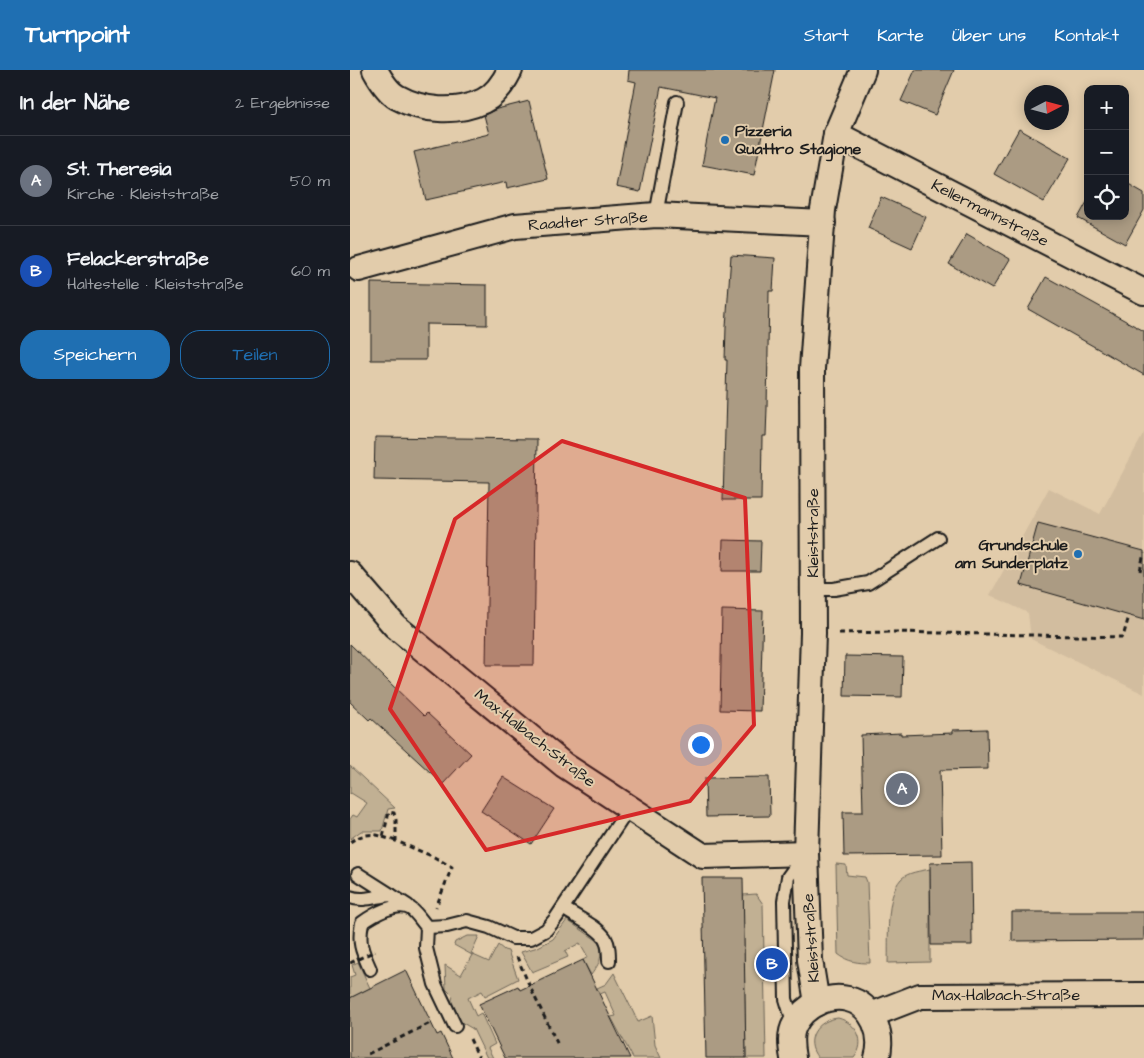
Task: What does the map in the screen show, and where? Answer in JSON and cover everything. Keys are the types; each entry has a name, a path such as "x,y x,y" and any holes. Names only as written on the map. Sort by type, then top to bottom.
{"street":[{"path":"375,70 380,79 395,96 424,108 452,110 483,101 502,86 510,70"},
{"name":"Kleiststraße","path":"817,1002 810,960 806,853 813,633 812,369 823,223 836,134 863,70"},
{"name":"Kellermannstraße","path":"836,134 1144,292"},
{"name":"Raadter Straße","path":"359,269 515,226 656,216 724,217 823,223"},
{"name":"Max-Halbach-Straße","path":"350,574 395,626 564,766 703,856 806,853"},
{"name":"Max-Halbach-Straße","path":"871,1015 920,996 1144,994"},
{"path":"793,1058 791,1038 794,1025 803,1012 817,1002 832,998 847,999 860,1005 871,1015 879,1032 880,1048 877,1058"}],"lane":[{"path":"656,216 677,102"},
{"path":"813,589 834,589 868,583 938,538"},
{"path":"427,927 447,926 467,921 489,927 513,938 531,938 546,930 563,908 629,808"},
{"path":"794,1025 786,999 784,901 788,877 806,853"},
{"path":"358,874 410,908 427,927 426,948 435,984 452,1020"},
{"path":"350,897 360,901 391,895"},
{"path":"370,969 360,947 362,923 376,913 398,906 410,908"},
{"path":"563,908 594,928 604,938 609,948 609,961"}],"path":[{"path":"1140,571 1144,553"},
{"path":"813,633 895,632 1123,638 1129,616"},
{"path":"383,836 389,812 394,813 396,841"},
{"path":"350,842 363,835 377,834 452,867 427,927"},
{"path":"513,938 514,951 558,1044"},
{"path":"350,963 375,952"},
{"path":"368,1054 452,1020"}],"highlighted area":[{"path":"562,441 745,498 754,725 690,801 486,850 390,709 455,519"}],"shaded area":[{"name":"Grundschule am Sunderplatz","path":"1144,433 1144,694 1031,639 1028,613 990,595 1049,488 1100,514"},
{"path":"350,766 395,808 388,809 382,831 361,831 350,839 350,819 353,815 357,817 367,803 350,794"},
{"path":"836,864 846,865 847,875 865,877 867,882 870,963 853,961 838,954"},
{"path":"930,869 930,962 888,963 890,907 896,887 901,879 907,875"},
{"path":"756,894 763,904 766,1058 746,1058 743,895"},
{"path":"567,920 598,941 601,955 594,971 591,975 583,960 588,957 580,943 565,951 568,957 532,972 521,952 538,947 553,939"},
{"path":"467,936 479,936 471,954 489,962 498,945 508,951 518,979 485,996 482,991 468,998 476,1016 481,1013 495,1044 488,1048 493,1058 487,1058 473,1029 461,1022 451,1004 453,996 446,989 445,965 461,975 472,955 454,945 455,942"},
{"path":"358,962 370,988 350,998 350,977 355,975 352,965"},
{"path":"614,973 638,1022 652,1016 655,1045 661,1058 633,1058 611,1017 616,1016 605,992 600,994 597,988 606,984"},
{"path":"838,1018 850,1024 858,1034 860,1046 858,1052 854,1058 818,1058 812,1044 814,1032 824,1023"}],"building":[{"path":"629,70 775,70 754,175 702,165 715,98 661,87 640,192 616,187 636,82 628,80"},
{"path":"915,70 954,70 935,115 901,101"},
{"path":"529,101 548,179 507,188 506,182 426,200 414,152 489,134 484,115 497,109"},
{"path":"1019,129 1070,158 1044,202 994,174"},
{"path":"1129,184 1144,193 1144,210 1125,244 1078,218 1084,207 1084,220 1129,220"},
{"path":"881,197 926,217 912,248 868,228"},
{"path":"967,234 1010,259 992,289 949,264"},
{"path":"731,255 775,258 773,291 769,291 766,436 762,436 761,500 723,500 727,360 725,360 726,327"},
{"path":"1046,277 1144,331 1144,375 1028,309"},
{"path":"371,283 487,285 487,325 426,324 426,360 371,360"},
{"path":"375,437 537,439 534,665 486,665 489,482 374,480"},
{"path":"1038,523 1144,551 1144,620 1021,585"},
{"path":"723,540 761,541 760,571 722,571"},
{"path":"722,610 763,611 760,711 720,710"},
{"path":"350,644 424,716 427,713 471,754 443,784 371,718 369,720 350,702"},
{"path":"845,656 903,657 902,697 844,696"},
{"path":"987,729 988,769 940,770 942,855 844,856 843,812 863,812 861,735 953,733 953,730"},
{"path":"503,777 554,809 531,844 481,811"},
{"path":"769,777 770,816 706,817 705,778"},
{"path":"971,862 972,945 931,945 930,863"},
{"path":"702,878 743,878 746,1058 706,1058"},
{"path":"1012,912 1144,912 1144,940 1012,941"},
{"path":"583,960 630,1058 505,1058 479,1004 518,986 520,990"},
{"path":"406,970 437,1035 441,1033 453,1058 350,1058 350,998"}],"place":[{"name":"Pizzeria Quattro Stagione","path":"725,140"},
{"name":"Grundschule am Sunderplatz","path":"1078,554"},
{"name":"St. Theresia","path":"902,789"},
{"name":"Felackerstraße","path":"772,964"}]}
